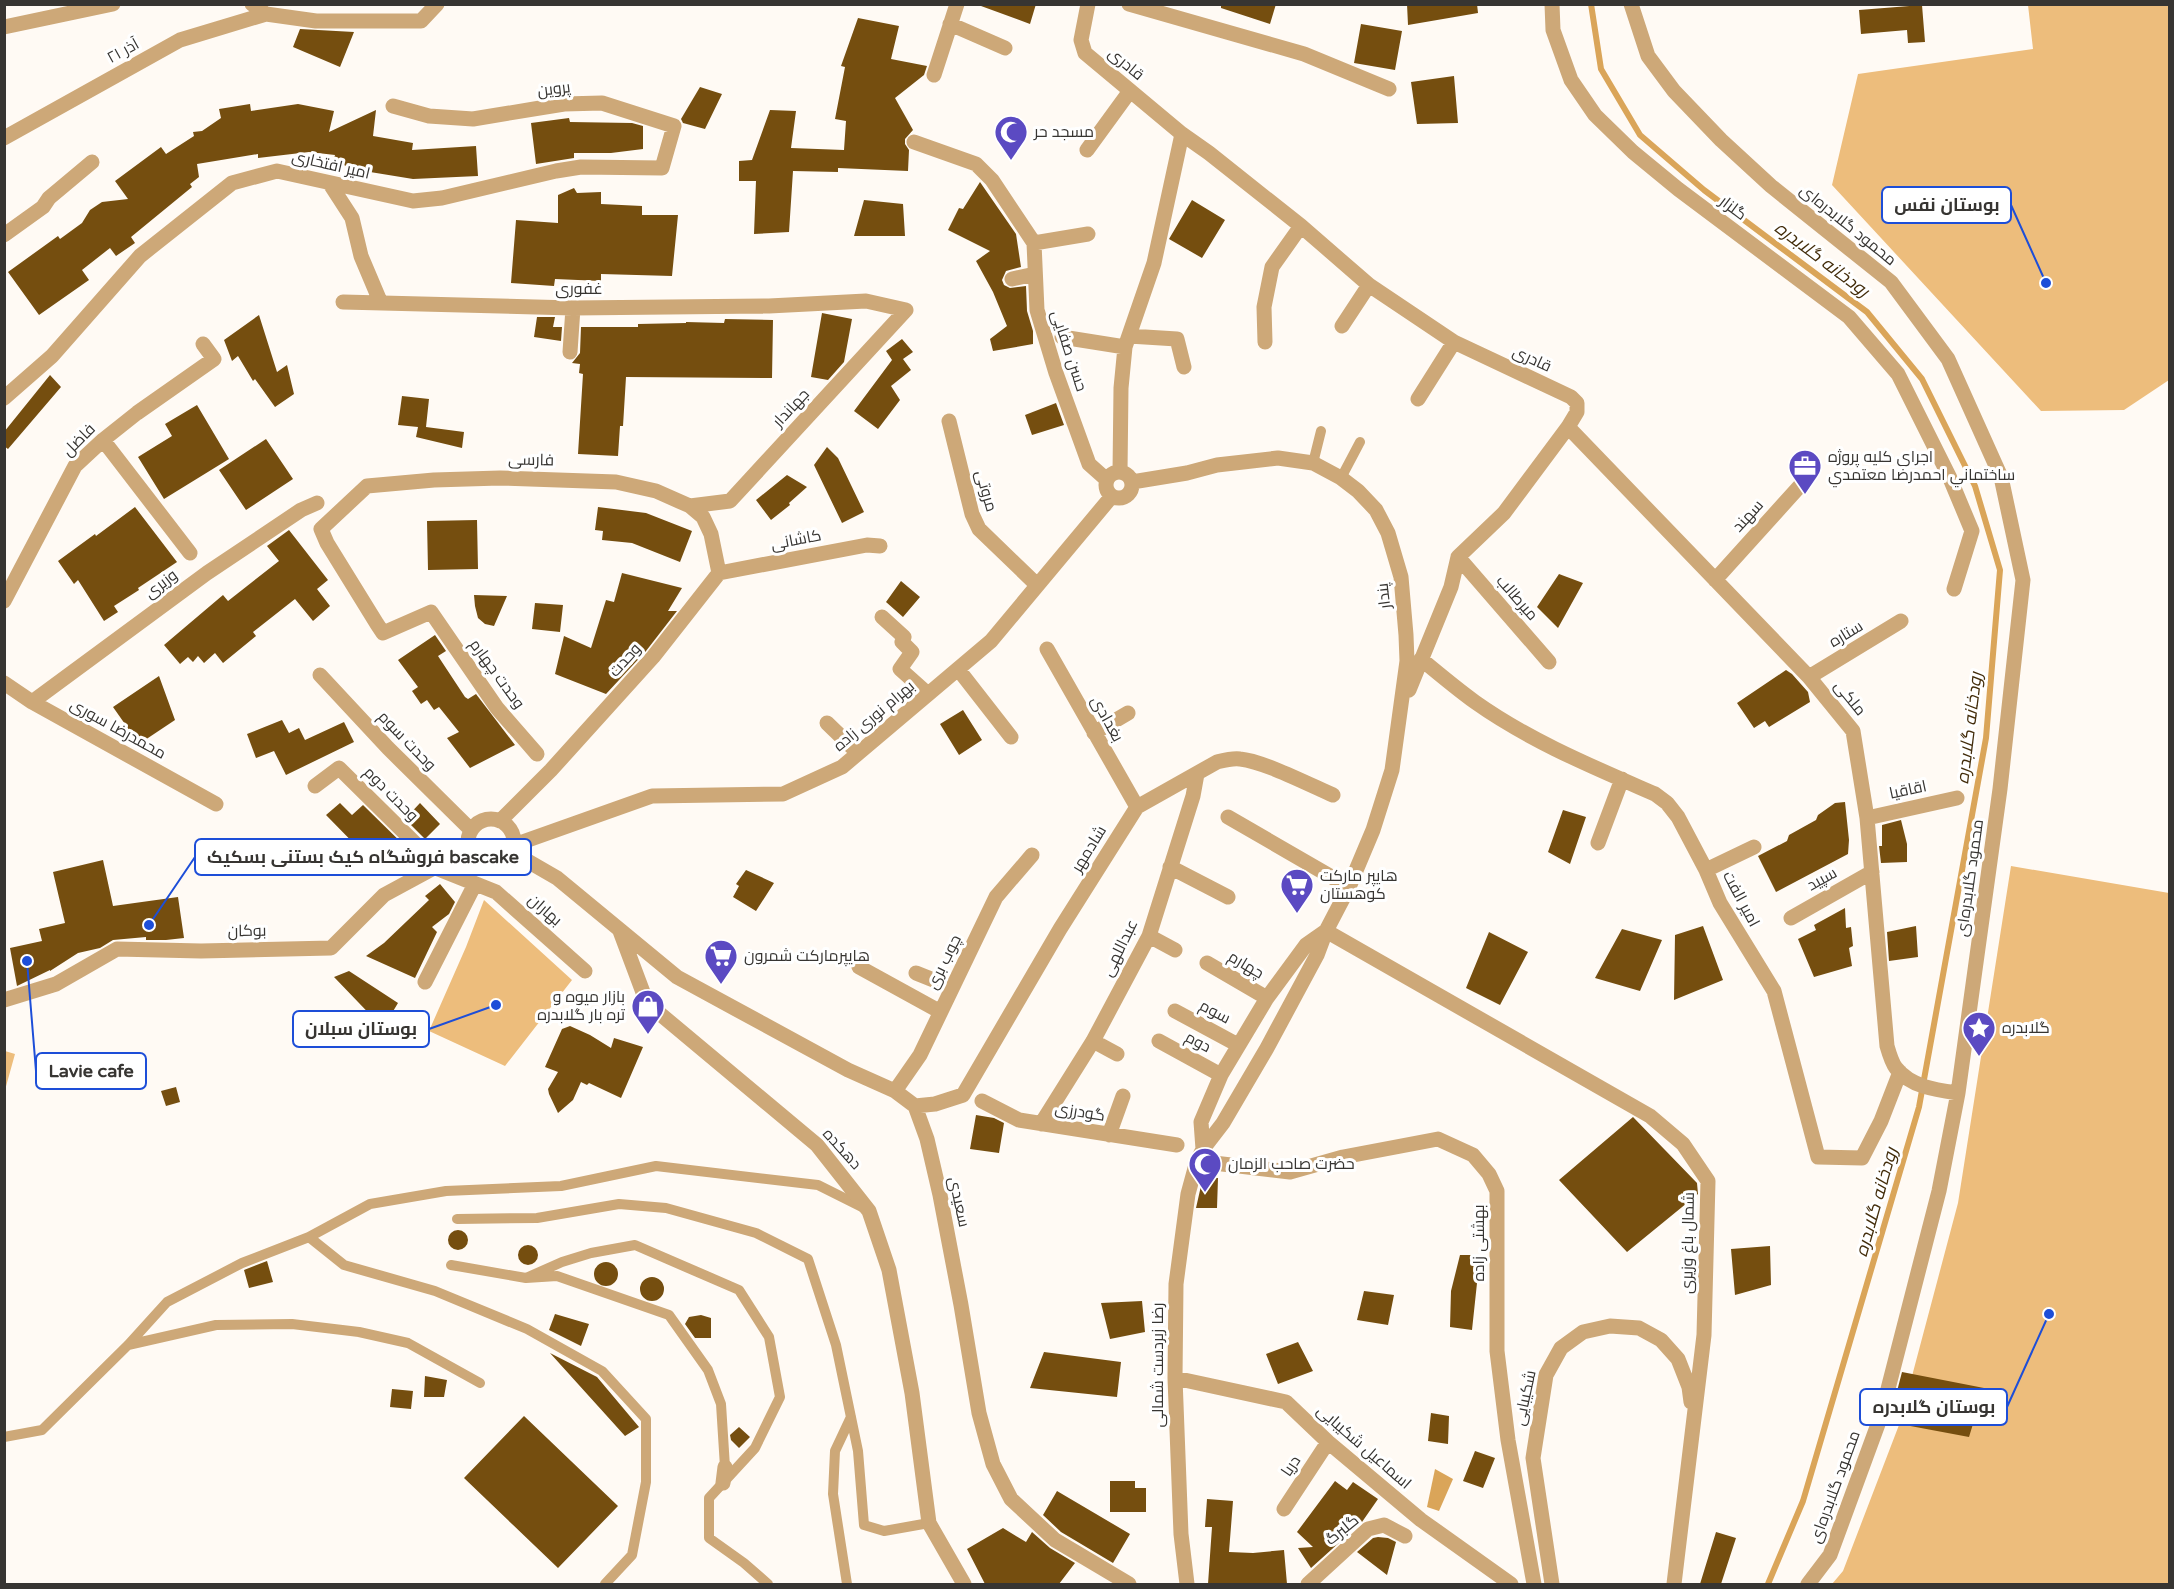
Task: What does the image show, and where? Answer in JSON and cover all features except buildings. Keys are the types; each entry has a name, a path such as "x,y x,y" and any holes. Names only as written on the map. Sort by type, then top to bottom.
{"street":[{"path":"4,27 113,4"},
{"path":"252,4 266,14 316,21 421,21 437,4"},
{"path":"934,75 957,4"},
{"name":"قادری","path":"1088,4 1081,40 1084,53 1182,134 1301,226 1370,285 1454,342 1571,397 1577,403 1577,412 1568,427 1504,513 1458,557"},
{"path":"1129,4 1304,54 1389,89"},
{"name":"گلزار","path":"1552,4 1553,30 1572,80 1594,115 1633,152 1678,189 1849,317 1898,374 1949,476 1972,531 1954,589"},
{"name":"محمود گلابدره‌ای","path":"1631,4 1648,56 1674,91 1721,140 1771,186 1892,282 1948,359 2001,477 2023,580 2000,789 1958,1093 1939,1191 1881,1416 1830,1555 1808,1584"},
{"name":"۲۱ آذر","path":"4,138 180,40 266,14"},
{"path":"950,24 1005,48"},
{"path":"1087,150 1130,91"},
{"name":"پروین","path":"393,106 429,116 473,119 564,104 603,104 674,126 662,168"},
{"path":"1112,496 1107,489 1120,478 1121,388 1127,342 1154,263 1182,134"},
{"path":"914,142 976,164 992,180 1034,243 1088,234"},
{"path":"4,235 43,207 49,198 92,162"},
{"name":"امیر افتخاری","path":"4,398 52,356 140,256 232,183 277,171 412,201 442,198 581,167 662,168"},
{"path":"330,184 352,218 361,256 380,302"},
{"path":"1265,342 1264,308 1272,267 1301,226"},
{"name":"حسن صفایی","path":"1034,243 1037,310 1056,374 1089,464 1120,478"},
{"path":"1012,279 1035,274"},
{"path":"1342,326 1370,285"},
{"name":"غفوری","path":"343,302 573,308 769,306 866,301 906,310"},
{"path":"570,352 573,308"},
{"name":"جهاندار","path":"690,506 730,501 906,310"},
{"path":"1062,337 1127,342 1177,339 1184,367"},
{"path":"1418,399 1454,342"},
{"name":"فاضل","path":"4,601 75,466 137,413 214,359 203,344"},
{"name":"مروتی","path":"949,421 972,514 979,529 1037,585"},
{"name":"ملکی","path":"1568,427 1809,677 1853,731 1867,818 1887,1046 1895,1067 1906,1077"},
{"path":"103,440 190,553"},
{"name":"پندار","path":"1120,478 1187,473 1217,465 1278,458 1313,463 1341,478 1358,491 1376,510 1388,533 1401,577 1407,661 1392,770 1373,830 1317,955 1267,1048 1223,1123 1200,1155"},
{"name":"سهند","path":"1715,580 1808,477"},
{"name":"فارسی","path":"431,612 383,633 327,543 321,529 367,486 434,480 500,478 616,482 656,492 690,506"},
{"name":"بهرام نوری زاده","path":"513,849 652,796 783,794 842,767 991,641 1112,496 1125,497 1131,491 1120,478"},
{"name":"وزیری","path":"32,702 207,573 301,510 317,502"},
{"path":"690,506 703,517 711,534 719,573"},
{"name":"کاشانی","path":"719,573 867,544 880,546"},
{"path":"1401,709 1450,587 1458,557"},
{"name":"میرطالب","path":"1458,557 1549,662"},
{"name":"وحدت","path":"500,820 551,770 653,657 719,573"},
{"name":"وحدت چهارم","path":"431,612 497,708 537,754"},
{"path":"882,617 904,637 902,642 912,652 900,669 928,694"},
{"name":"ستاره","path":"1809,677 1901,621"},
{"name":"بغدادی","path":"1047,649 1137,807"},
{"name":"امیر الفت","path":"1421,660 1477,703 1556,750 1655,794 1667,803 1678,817 1706,870 1720,903 1774,991 1818,1156 1862,1158 1906,1077"},
{"path":"958,669 1011,737"},
{"name":"وحدت سوم","path":"320,675 388,748 471,830"},
{"name":"محمدرضا سوری","path":"4,683 32,702 216,804"},
{"path":"1094,734 1128,713"},
{"path":"827,723 858,753"},
{"name":"شادمهر","path":"915,1106 935,1104 963,1095 1060,929 1137,807 1217,762 1241,759 1333,795"},
{"name":"وحدت دوم","path":"315,786 339,768 427,855 436,868"},
{"name":"عبداللهی","path":"1041,1124 1093,1041 1149,936 1193,796 1197,774"},
{"path":"1598,843 1622,780"},
{"name":"اقاقیا","path":"1867,818 1957,798"},
{"path":"1228,817 1349,887"},
{"path":"500,820 512,831 513,849 504,861 490,865 477,860 469,849 471,830 480,821 500,820"},
{"path":"1706,870 1754,847"},
{"name":"بوکان","path":"4,1000 56,984 117,949 201,951 331,948 384,895 469,849"},
{"path":"513,849 557,878 677,976 848,1070 895,1091 915,1106"},
{"name":"چوب بری","path":"895,1091 920,1055 939,1011 996,897 1032,855"},
{"path":"1170,867 1228,897"},
{"name":"بهاران","path":"436,868 496,892 585,971"},
{"name":"سپید","path":"1791,918 1872,872"},
{"path":"425,982 475,884"},
{"name":"دهکده","path":"619,928 647,1003 817,1145 868,1210 889,1270 912,1392 929,1523 964,1584"},
{"path":"1200,1155 1202,1122 1221,1075 1267,998 1306,945 1326,931"},
{"name":"شمال باغ وزیری","path":"1326,931 1650,1116 1683,1144 1708,1181 1704,1335 1674,1584"},
{"path":"1149,936 1176,950"},
{"name":"چهارم","path":"1207,963 1267,998"},
{"path":"859,968 939,1011"},
{"path":"916,973 951,987"},
{"name":"سوم","path":"1175,1011 1238,1045"},
{"path":"1093,1041 1117,1054"},
{"name":"دوم","path":"1158,1041 1221,1075"},
{"path":"1906,1077 1935,1089 1958,1093"},
{"path":"1109,1135 1123,1096"},
{"name":"گودرزی","path":"982,1101 1019,1120 1177,1145"},
{"name":"سعیدی","path":"915,1106 927,1139 940,1195 980,1413 993,1464 1011,1498 1055,1540 1129,1584"},
{"name":"بهشتی زاده","path":"1200,1155 1290,1172 1343,1157 1438,1139 1473,1155 1489,1174 1497,1191 1497,1351 1508,1440 1534,1584"},
{"name":"رضا زبردست شمالی","path":"1187,1584 1181,1533 1175,1378 1176,1284 1188,1194 1200,1155"},
{"name":"شکیبایی","path":"1552,1584 1533,1458 1546,1375 1561,1348 1583,1332 1610,1326 1639,1328 1661,1340 1678,1359 1689,1387 1693,1421"},
{"name":"اسماعیل شکیبایی","path":"1175,1378 1286,1402 1328,1442 1418,1518 1511,1584"},
{"name":"دریا","path":"1284,1509 1328,1442"},
{"path":"723,1483 725,1467"},
{"name":"گلبرگ","path":"1308,1584 1368,1529 1384,1525 1404,1540 1418,1518"}],"lane":[{"path":"1313,463 1321,431"},
{"path":"1341,478 1360,441"},
{"path":"4,1437 42,1430 128,1345 167,1302 242,1263 309,1237 370,1204 446,1191 561,1186 656,1166 818,1185 868,1210"},
{"path":"457,1219 537,1218 619,1204 666,1208 756,1233 808,1259 836,1345 858,1451 864,1525 884,1531 929,1523"},
{"path":"309,1237 344,1265 435,1291 527,1329 602,1371 646,1419 646,1482 632,1555 605,1584"},
{"path":"526,1278 562,1262 591,1253 635,1245 739,1290 769,1337 780,1397 755,1448 709,1498 711,1515 709,1538 744,1563 768,1584"},
{"path":"451,1265 526,1278 557,1276 669,1315 708,1370 721,1404 725,1467"},
{"path":"128,1345 216,1325 292,1324 359,1332 408,1343 480,1383"},
{"path":"847,1584 833,1494 835,1451 851,1417"}],"shaded area":[{"path":"2028,5 2169,5 2169,380 2124,410 2041,411 1832,185 1858,74 2033,49"},
{"path":"2011,866 2169,893 2169,1584 1832,1584 1843,1571 1899,1425 1958,1203"},
{"path":"484,900 572,980 505,1066 429,1031"},
{"path":"4,1051 15,1054 5,1090"},
{"path":"1435,1469 1453,1479 1439,1511 1427,1507"}],"waterway":[{"name":"رودخانه گلابدره","path":"1591,4 1601,69 1640,135 1704,190 1867,312 1922,379 1975,486 2000,570 1986,738 1919,1107 1803,1501 1768,1584"}],"place":[{"name":"مسجد حر","path":"1011,161"},
{"name":"بوستان نفس","path":"2046,283"},
{"name":"اجراي كليه پروژه ساختماني احمدرضا معتمدي","path":"1805,495"},
{"name":"هایپر مارکت کوهستان","path":"1297,914"},
{"name":"فروشگاه کیک بستنی بسکیک bascake","path":"149,925"},
{"name":"Lavie cafe","path":"27,961"},
{"name":"هایپرمارکت شمرون","path":"721,985"},
{"name":"بوستان سبلان","path":"496,1005"},
{"name":"بازار میوه و تره بار گلابدره","path":"648,1035"},
{"name":"گلابدره","path":"1979,1057"},
{"name":"حضرت صاحب الزمان","path":"1205,1193"},
{"name":"بوستان گلابدره","path":"2049,1314"}]}
